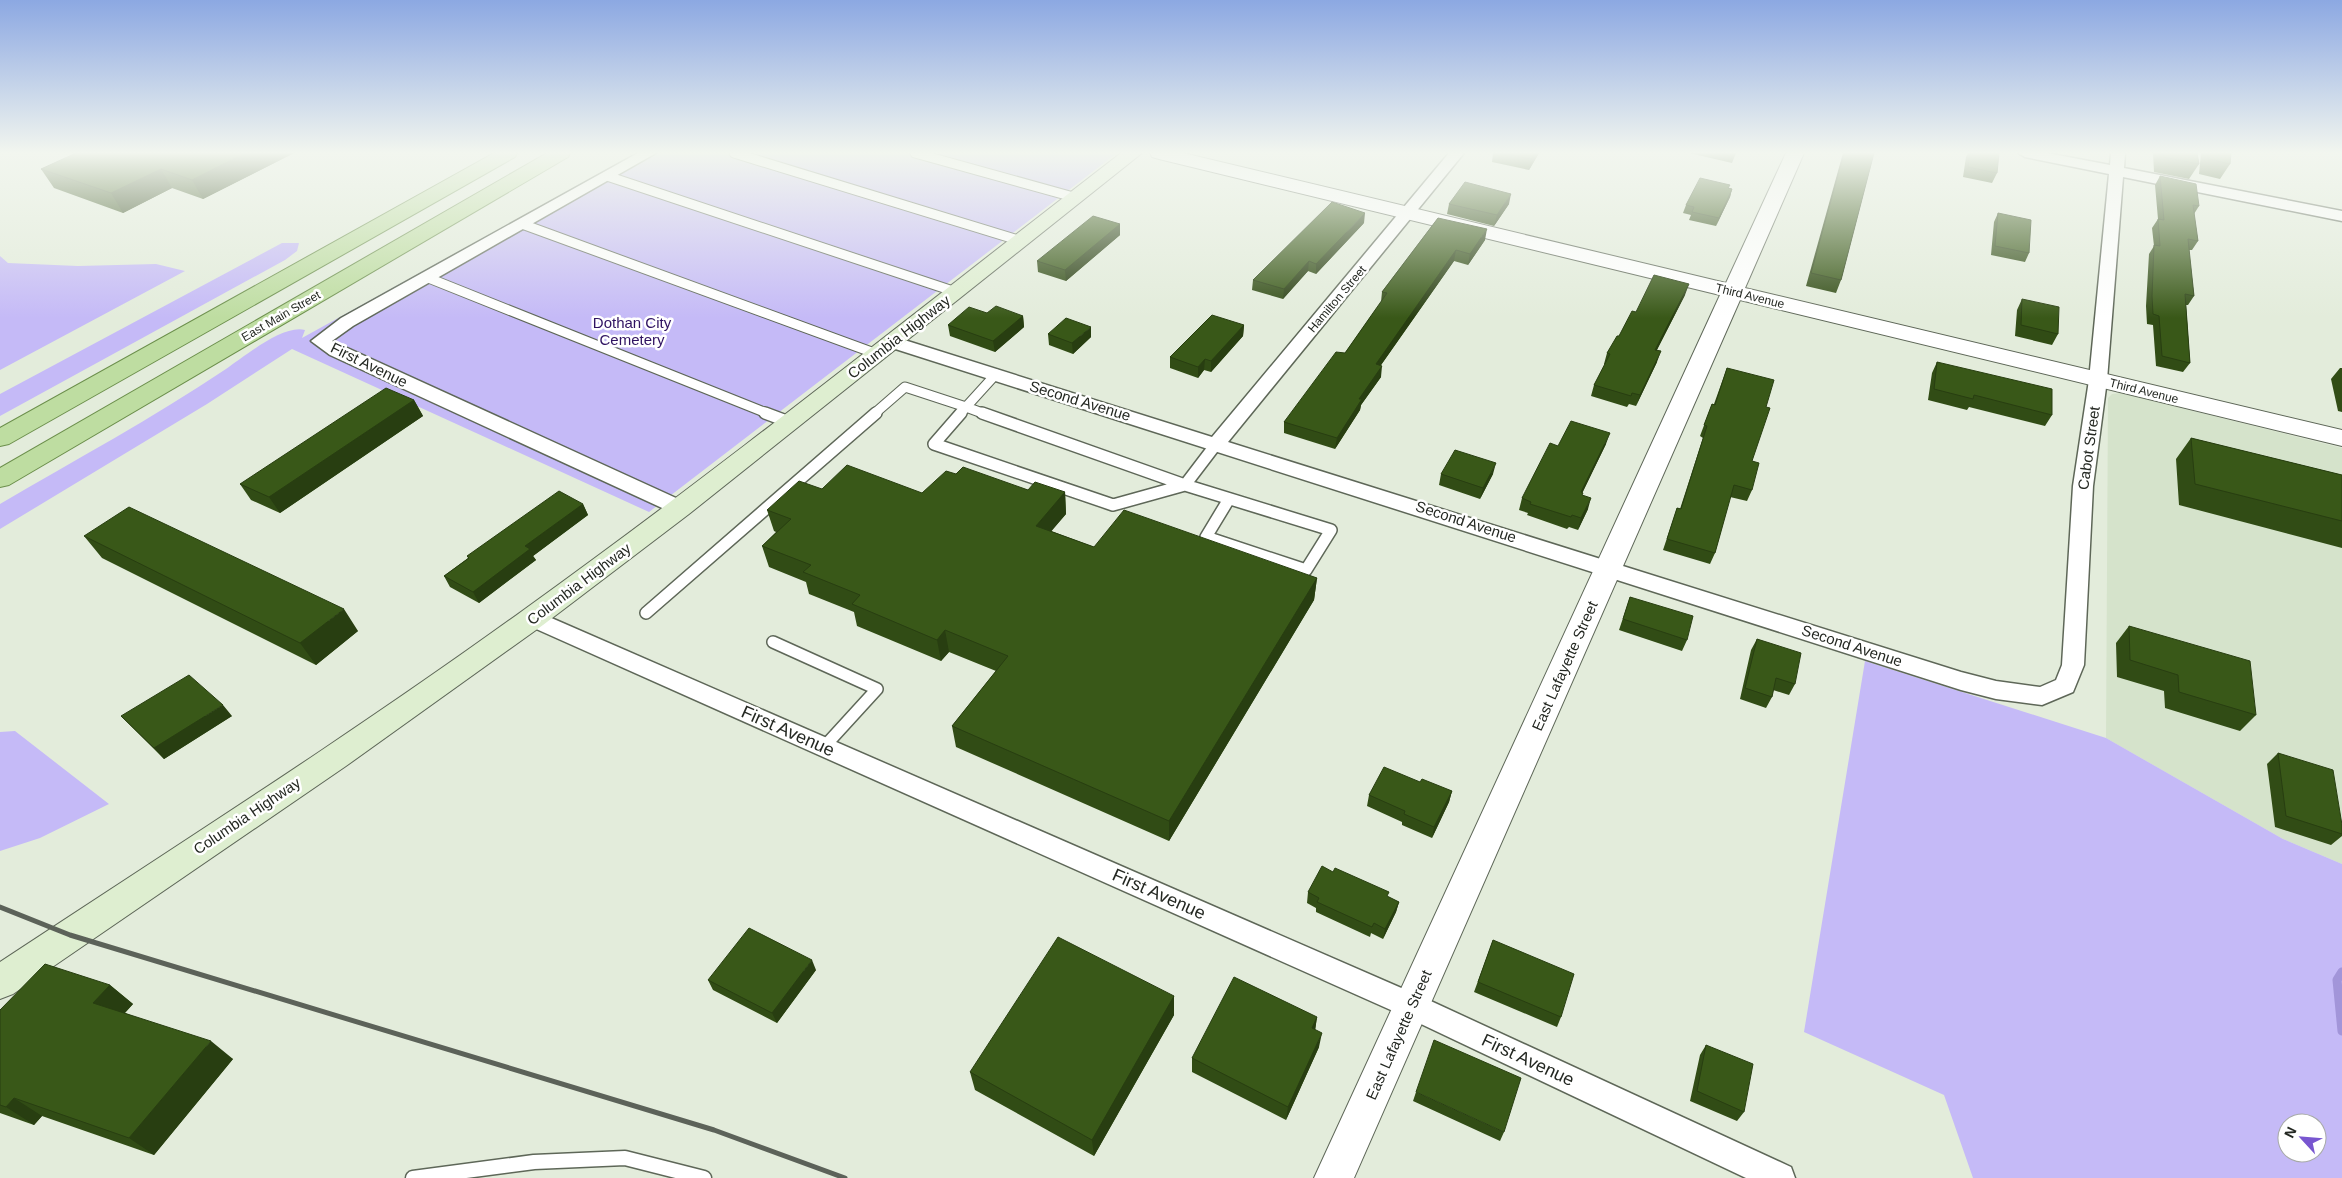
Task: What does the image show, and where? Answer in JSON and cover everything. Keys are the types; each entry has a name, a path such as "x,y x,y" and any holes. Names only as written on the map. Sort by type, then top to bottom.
{"main road":[{"path":"0,438 410,208"},
{"name":"East Main Street","path":"0,479 466,208"},
{"name":"Columbia Highway","path":"0,982 335,757 534,618 680,508 1064,208"}],"street":[{"name":"First Avenue","path":"550,208 347,322 320,340 336,351 680,508"},
{"name":"Third Avenue","path":"1383,208 2342,438"},
{"name":"Hamilton Street","path":"1217,443 1413,208"},
{"name":"East Lafayette Street","path":"1334,1178 1770,208"},
{"name":"Cabot Street","path":"2042,696 2066,686 2073,665 2082,486 2098,380 2113,208"},
{"path":"2309,208 2342,216"},
{"name":"Second Avenue","path":"885,348 996,374 1961,681 1996,690 2042,696"},
{"name":"First Avenue","path":"534,618 1412,1006 1780,1178"}],"lane":[{"path":"703,208 956,292"},
{"path":"913,208 1021,241"},
{"path":"522,224 885,348"},
{"path":"426,277 789,422"},
{"path":"996,374 934,444 1113,505 1185,485 1217,443"},
{"path":"646,613 906,387 1185,485 1331,530 1306,570 1206,537 1229,499"},
{"path":"773,642 877,689 824,747"},
{"path":"413,1178 534,1162 625,1158 704,1178"}],"shaded area":[{"path":"2120,393 2342,448 2342,864 2283,839 2106,738 2108,398 2112,394"}],"green space":[{"name":"Dothan City Cemetery","path":"537,208 1045,208 649,512 292,349 207,404 0,529 0,504 170,405 264,343 296,329 305,330 302,338"},
{"path":"282,243 299,243 297,251 285,260 0,416 0,394"},
{"path":"0,256 8,263 78,266 156,264 185,271 0,370"},
{"path":"1865,661 2106,738 2283,839 2342,864 2342,1178 1973,1178 1944,1095 1804,1032"},
{"path":"15,731 109,804 40,838 0,851 0,732"}],"building":[{"path":"1326,208 1350,208 1365,213 1316,264 1309,261 1284,289 1253,280"},
{"path":"1466,208 1502,208 1497,215"},
{"path":"1694,208 1723,208 1719,218 1692,212"},
{"path":"1829,208 1860,208 1841,280 1811,273"},
{"path":"2163,208 2193,208 2198,241 2188,239 2194,296 2185,294 2190,363 2162,356 2159,316 2153,314 2154,245 2160,246 2158,219 2164,220"},
{"path":"1998,213 2031,220 2029,253 1995,246"},
{"path":"1093,216 1120,224 1065,270 1037,261"},
{"path":"1438,218 1487,229 1470,254 1456,250 1376,364 1382,366 1359,399 1362,399 1337,438 1284,422 1336,352 1345,353 1387,293 1382,292"},
{"path":"1654,275 1689,284 1655,350 1661,351 1640,395 1632,393 1631,396 1594,385 1610,354 1607,353 1617,336 1619,336 1632,311 1636,312"},
{"path":"2022,299 2059,307 2058,334 2021,325"},
{"path":"996,306 1023,316 993,341 948,325 969,307 987,313"},
{"path":"1212,315 1244,325 1211,361 1205,359 1198,367 1170,357"},
{"path":"1066,318 1091,327 1072,343 1048,334"},
{"path":"1937,362 2052,389 2052,415 1974,395 1973,399 1934,389"},
{"path":"1727,368 1774,380 1766,407 1770,408 1752,461 1759,463 1752,490 1734,485 1715,553 1667,539 1677,508 1681,509 1707,426 1704,425 1712,404 1715,405"},
{"path":"386,388 414,400 269,497 240,484"},
{"path":"1571,421 1610,433 1581,492 1583,493 1582,495 1591,498 1581,518 1572,515 1571,517 1530,504 1531,502 1522,498 1550,443 1558,446"},
{"path":"2191,438 2342,475 2342,521 2195,484"},
{"path":"1455,450 1496,463 1483,488 1441,474"},
{"path":"847,465 922,493 946,471 956,474 963,467 1028,490 1035,482 1065,492 1036,526 1094,547 1124,510 1317,578 1169,821 952,726 1008,656 945,630 937,640 852,604 860,595 803,572 811,565 762,546 791,519 767,510 799,481 822,489"},
{"path":"559,491 583,504 525,546 530,549 473,592 444,576 469,558 467,556"},
{"path":"129,507 344,609 300,643 84,536"},
{"path":"1630,597 1693,616 1687,640 1623,619"},
{"path":"2129,626 2250,661 2256,715 2179,692 2178,675 2130,660"},
{"path":"1757,639 1801,653 1795,684 1776,678 1772,697 1745,688"},
{"path":"189,675 223,705 154,748 121,716"},
{"path":"2278,753 2333,770 2342,834 2286,816"},
{"path":"1384,767 1420,782 1422,779 1452,791 1434,827 1404,814 1405,811 1369,795"},
{"path":"1322,866 1333,872 1335,868 1389,892 1387,896 1399,902 1385,929 1374,923 1372,927 1317,902 1319,898 1308,892"},
{"path":"749,928 812,960 772,1013 708,980"},
{"path":"1058,937 1174,996 1092,1140 970,1072"},
{"path":"1493,940 1574,974 1561,1017 1478,982"},
{"path":"45,964 110,985 93,1003 211,1041 129,1138 14,1098 6,1107 0,1105 0,1010"},
{"path":"1234,977 1317,1017 1312,1028 1322,1033 1288,1107 1192,1058"},
{"path":"1434,1040 1521,1078 1504,1132 1416,1092"},
{"path":"1706,1045 1753,1064 1744,1112 1697,1091"}],"waterway":[{"path":"2342,972 2337,980 2342,1031"}],"railway":[{"path":"0,907 70,935 714,1130 845,1178"}]}
